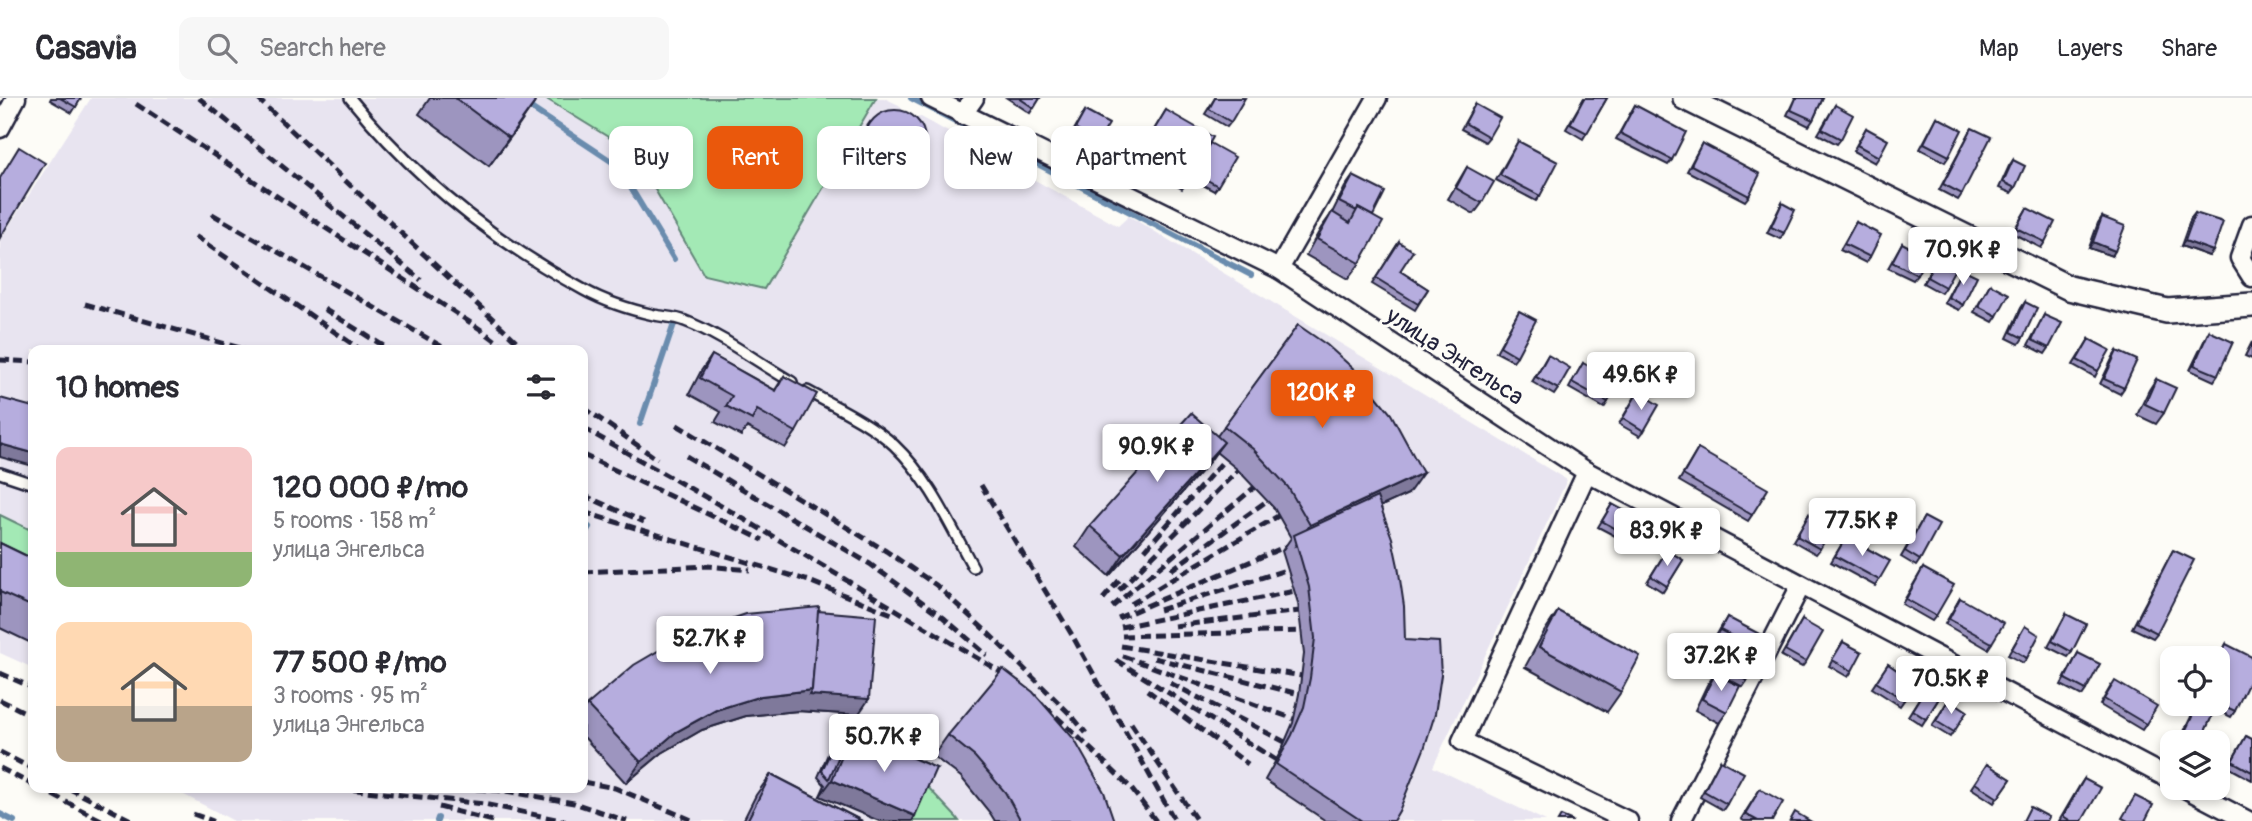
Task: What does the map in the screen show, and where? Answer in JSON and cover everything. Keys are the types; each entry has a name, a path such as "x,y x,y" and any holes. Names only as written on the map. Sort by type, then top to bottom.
{"street":[{"path":"0,128 16,98"},
{"name":"улица Энгельса","path":"931,98 1279,269 1587,472 2160,774"},
{"path":"962,115 974,98"},
{"path":"1279,269 1377,98"},
{"path":"1685,98 2069,288 2166,311 2252,305"},
{"path":"2252,225 2240,258 2252,277"},
{"path":"1587,472 1462,741 1628,821"},
{"path":"1681,821 1801,584"},
{"path":"2208,800 2248,821"}],"lane":[{"path":"350,98 370,123 418,172 477,221 549,269 586,291 651,314 682,319 705,329 875,430 893,444 918,472 974,567"},
{"path":"0,473 28,482"}],"shaded area":[{"path":"91,98 884,98 899,105 909,119 921,117 944,130 944,189 1037,189 1037,181 1118,226 1129,216 1567,480 1433,767 1546,821 234,821 181,793 588,793 588,345 28,345 28,666 0,653 0,240"}],"green space":[{"path":"545,98 876,98 860,126 817,126 817,189 823,189 764,289 704,275 655,189 693,189 693,126 609,126 609,138"},
{"path":"0,515 28,529 28,593 0,580"},
{"path":"925,784 956,817 959,821 909,821"}],"building":[{"path":"60,98 81,98 76,107"},
{"path":"455,98 530,98 535,102 509,138"},
{"path":"1019,98 1040,98 1034,108"},
{"path":"1215,98 1245,98 1231,122 1209,109"},
{"path":"1584,98 1607,98 1587,133 1570,124"},
{"path":"1796,98 1823,98 1813,120 1791,110"},
{"path":"1475,104 1500,118 1489,137 1465,123"},
{"path":"1635,105 1686,132 1672,160 1620,133"},
{"path":"1835,105 1853,115 1841,139 1822,129"},
{"path":"889,110 907,112 922,126 868,126 878,115"},
{"path":"1166,110 1194,126 1156,126"},
{"path":"1085,111 1109,124 1108,126 1077,126"},
{"path":"1937,117 1962,130 1949,156 1924,143"},
{"path":"1866,128 1888,140 1879,157 1857,145"},
{"path":"1972,128 1991,137 1962,194 1943,184"},
{"path":"1518,141 1558,162 1540,196 1500,175"},
{"path":"1702,143 1760,174 1749,196 1691,165"},
{"path":"1211,144 1235,157 1218,186 1211,182"},
{"path":"19,147 45,163 0,238 0,178"},
{"path":"2013,160 2025,166 2015,188 2003,182"},
{"path":"1467,167 1494,182 1482,203 1456,188"},
{"path":"1353,176 1385,192 1373,216 1339,202"},
{"path":"1782,203 1795,210 1784,233 1771,227"},
{"path":"1358,208 1383,222 1360,263 1317,239 1332,212 1350,223"},
{"path":"2027,208 2055,222 2045,242 2016,228"},
{"path":"2195,213 2223,222 2213,251 2185,241"},
{"path":"2102,217 2125,226 2115,251 2093,242"},
{"path":"1856,222 1881,235 1870,257 1844,244"},
{"path":"1399,242 1413,251 1400,271 1428,289 1418,304 1376,278"},
{"path":"1902,243 1927,256 1917,275 1892,262"},
{"path":"1937,259 1955,269 1945,287 1927,277"},
{"path":"1962,269 1977,276 1963,305 1948,297"},
{"path":"1990,284 2009,294 1997,316 1978,306"},
{"path":"2025,302 2037,308 2023,338 2011,332"},
{"path":"1519,311 1536,320 1517,356 1500,346"},
{"path":"2044,315 2062,323 2049,348 2032,340"},
{"path":"1298,325 1327,345 1356,371 1391,414 1423,473 1310,525 1288,487 1253,449 1224,426"},
{"path":"2209,331 2233,342 2218,375 2194,365"},
{"path":"2089,339 2110,350 2098,371 2077,360"},
{"path":"2117,351 2137,360 2124,388 2104,379"},
{"path":"712,355 776,391 784,376 817,394 796,432 757,410 752,420 726,406 732,396 700,378"},
{"path":"1548,355 1570,368 1558,389 1536,377"},
{"path":"1583,363 1619,383 1608,402 1572,382"},
{"path":"2156,379 2176,388 2164,413 2145,404"},
{"path":"1638,392 1659,405 1644,431 1623,418"},
{"path":"0,398 28,406 28,452 0,444"},
{"path":"1191,413 1224,442 1123,555 1090,526"},
{"path":"1698,449 1768,489 1752,515 1683,475"},
{"path":"1377,497 1392,538 1398,566 1404,606 1405,640 1439,642 1441,675 1435,714 1424,749 1393,821 1362,821 1276,764 1304,707 1315,638 1309,587 1294,535"},
{"path":"1612,504 1647,523 1638,541 1602,521"},
{"path":"1809,514 1832,528 1820,549 1797,536"},
{"path":"1924,517 1939,525 1920,560 1905,551"},
{"path":"1846,537 1890,561 1879,580 1835,556"},
{"path":"0,543 28,557 28,605 0,592"},
{"path":"1667,550 1683,560 1667,586 1651,576"},
{"path":"2173,550 2194,560 2157,633 2136,622"},
{"path":"1923,568 1954,585 1936,616 1906,599"},
{"path":"1960,598 2004,623 1992,643 1949,619"},
{"path":"819,607 812,690 761,696 716,710 676,732 641,762 588,706 634,665 687,634 746,614"},
{"path":"818,611 876,616 869,699 809,695 812,690"},
{"path":"1558,611 1640,656 1621,692 1539,647"},
{"path":"2066,614 2086,624 2072,652 2052,641"},
{"path":"1727,617 1765,637 1758,650 1720,630"},
{"path":"1802,620 1823,632 1806,662 1785,650"},
{"path":"2025,626 2039,635 2027,658 2012,649"},
{"path":"1843,642 1862,652 1852,671 1832,660"},
{"path":"2230,646 2252,657 2252,676 2235,711 2230,709"},
{"path":"1742,649 1759,658 1747,681 1730,672"},
{"path":"2078,653 2100,664 2086,690 2065,679"},
{"path":"1888,664 1916,683 1904,700 1876,682"},
{"path":"1003,669 1033,692 1074,739 1104,792 1114,821 1021,821 1005,792 975,757 948,735"},
{"path":"1715,674 1740,686 1727,712 1702,699"},
{"path":"2115,681 2157,706 2146,724 2104,699"},
{"path":"1927,686 1941,695 1926,719 1912,710"},
{"path":"1949,699 1967,711 1954,732 1936,721"},
{"path":"2192,716 2212,716 2206,730 2186,730"},
{"path":"852,732 936,768 915,816 832,780"},
{"path":"838,734 845,742 829,779 822,771"},
{"path":"2246,736 2252,739 2252,772 2232,761"},
{"path":"1720,760 1744,773 1727,804 1704,791"},
{"path":"1987,764 2011,779 1998,798 1975,783"},
{"path":"771,774 862,821 747,821"},
{"path":"2084,779 2101,788 2082,821 2071,821 2063,816"},
{"path":"1760,789 1783,802 1772,821 1758,821 1745,814"},
{"path":"2135,796 2153,805 2145,821 2128,821 2122,818"},
{"path":"2030,807 2049,817 2047,821 2023,821"},
{"path":"1795,812 1810,821 1790,821"},
{"path":"1561,816 1573,821 1558,821"}],"waterway":[{"path":"532,98 531,108 617,165 674,259"},
{"path":"911,98 1251,275"},
{"path":"640,424 674,324"},
{"path":"0,814 14,821"}],"railway":[{"path":"199,98 421,280"},
{"path":"257,98 521,345"},
{"path":"136,104 501,345"},
{"path":"212,214 439,345"},
{"path":"195,236 354,345"},
{"path":"85,304 229,345"},
{"path":"324,309 382,345"},
{"path":"0,360 28,362"},
{"path":"588,411 657,459"},
{"path":"677,425 886,551 936,585 988,633 1086,733"},
{"path":"588,431 732,512 1019,683 1130,787 1156,821"},
{"path":"686,456 870,564 944,618 987,655"},
{"path":"588,457 763,540"},
{"path":"1145,550 1226,458"},
{"path":"1119,590 1238,470"},
{"path":"981,485 1072,635 1175,821"},
{"path":"1112,607 1256,486"},
{"path":"588,497 644,522"},
{"path":"1171,570 1268,500"},
{"path":"588,514 809,581 892,614"},
{"path":"1131,604 1278,516"},
{"path":"1118,618 1294,543"},
{"path":"588,572 707,566 750,570"},
{"path":"1159,610 1289,569"},
{"path":"1103,599 1122,577"},
{"path":"1121,627 1295,591"},
{"path":"1174,626 1300,611"},
{"path":"1122,636 1302,631"},
{"path":"1121,646 1302,676"},
{"path":"1123,656 1294,719"},
{"path":"1154,658 1299,694"},
{"path":"1116,660 1276,760"},
{"path":"0,673 28,686"},
{"path":"1170,683 1285,742"},
{"path":"1147,690 1248,764"},
{"path":"0,700 28,714"},
{"path":"1131,723 1197,821"},
{"path":"0,752 28,766"},
{"path":"0,768 28,782"},
{"path":"588,783 615,788 694,821"},
{"path":"49,793 103,821"},
{"path":"78,793 133,821"},
{"path":"384,793 484,804 565,821"},
{"path":"516,793 574,803 627,821"},
{"path":"439,807 493,821"},
{"path":"193,814 213,821"}]}
